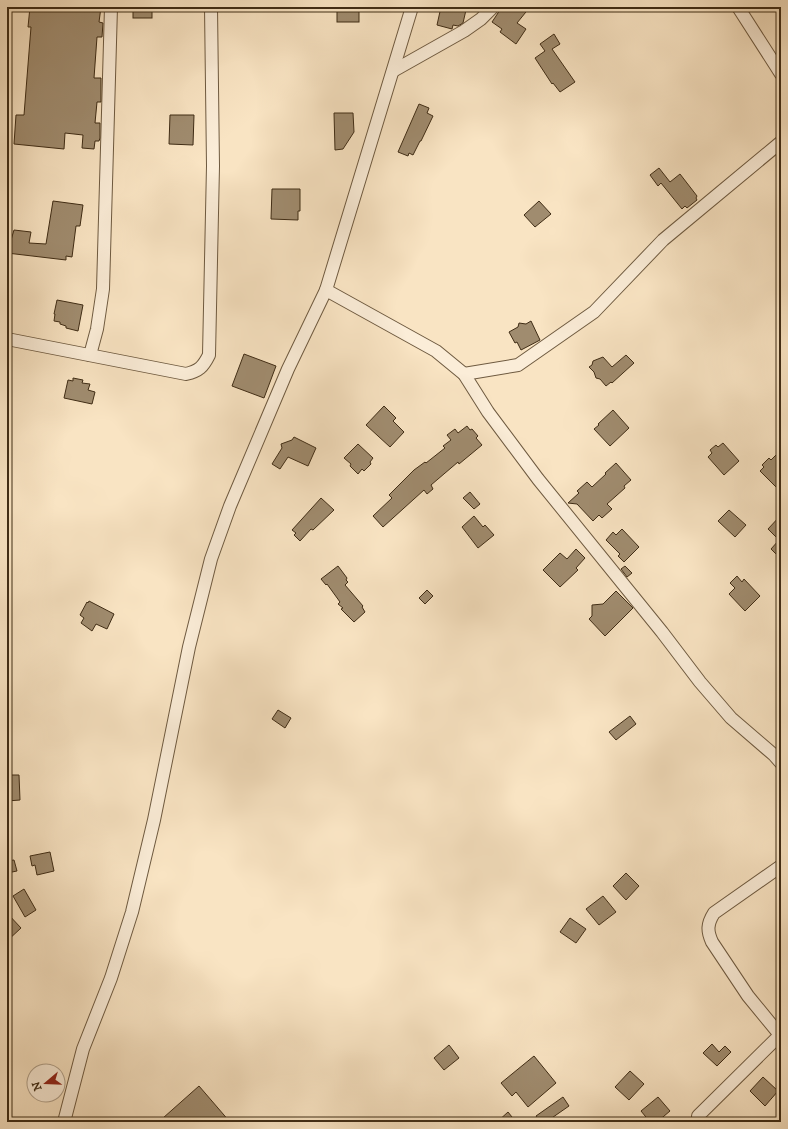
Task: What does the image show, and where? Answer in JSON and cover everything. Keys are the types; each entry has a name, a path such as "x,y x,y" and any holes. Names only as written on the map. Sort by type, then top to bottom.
{"street":[{"path":"90,355 97,329 102,289 111,7"},
{"path":"7,339 186,374 195,372 204,365 209,355 213,166 211,7"},
{"path":"64,1122 83,1049 111,978 132,912 154,820 190,647 211,559 230,506 288,369 326,290 412,7"},
{"path":"393,71 464,32 481,19 493,7"},
{"path":"738,7 781,74"},
{"path":"464,374 518,365 594,312 663,240 781,142"},
{"path":"326,290 436,350 464,374 488,412 538,479 662,632 700,682 731,718 774,755 781,763"},
{"path":"698,1116 780,1036 748,996 712,942 708,933 708,927 714,913 781,866"}],"building":[{"path":"30,7 62,7 83,9 83,7 101,7 99,22 103,23 102,37 97,37 94,78 101,78 101,102 97,102 95,123 100,123 100,138 99,141 95,141 94,149 82,148 83,135 65,133 64,149 14,144 16,115 24,115 31,27 28,27"},
{"path":"133,7 152,7 152,18 133,18"},
{"path":"337,7 359,7 359,22 337,22"},
{"path":"441,7 453,7 466,10 463,23 458,26 453,25 452,29 437,25"},
{"path":"502,7 530,7 517,23 526,29 516,44 500,32 502,29 492,22"},
{"path":"554,34 560,44 552,49 575,82 560,92 553,83 552,84 535,58 545,51 540,44"},
{"path":"419,104 429,108 427,113 433,116 413,155 409,153 408,156 398,152"},
{"path":"334,113 353,113 354,132 343,149 335,150"},
{"path":"170,115 194,115 193,145 169,144"},
{"path":"659,168 670,182 680,174 697,196 697,200 687,208 685,206 682,209 661,183 658,186 650,175"},
{"path":"272,189 300,189 300,211 298,211 298,220 271,219"},
{"path":"53,201 83,205 80,226 76,226 72,257 66,256 66,260 7,253 8,240 11,240 14,230 31,232 29,243 46,244"},
{"path":"539,201 551,214 535,227 524,215"},
{"path":"57,300 83,305 78,331 66,328 66,326 60,324 60,322 54,321"},
{"path":"531,321 540,340 521,350 509,332 518,327 519,323 526,324"},
{"path":"244,354 276,366 264,398 232,386"},
{"path":"626,355 634,363 612,383 611,382 606,386 600,379 596,378 594,372 589,367 592,365 593,361 603,357 612,367"},
{"path":"73,378 83,380 82,383 90,384 88,390 95,392 92,404 64,398 68,380 73,381"},
{"path":"384,406 396,418 393,421 404,432 390,447 366,425"},
{"path":"613,410 629,428 610,446 594,429"},
{"path":"467,426 478,436 476,438 482,445 459,464 458,462 431,485 433,489 427,494 424,490 383,527 373,516 392,498 389,495 414,470 425,462 426,463 445,448 443,446 451,440 447,435 455,429 458,433"},
{"path":"294,437 316,448 308,466 288,457 280,469 272,464 282,448 281,444 292,440"},
{"path":"723,443 739,461 724,475 708,457 712,453 710,450 716,445 718,447"},
{"path":"358,444 373,458 370,462 371,464 364,471 362,469 358,474 350,466 351,464 344,458"},
{"path":"776,455 781,460 781,482 776,487 760,471 764,467 762,465 769,458 771,460"},
{"path":"616,463 631,480 624,486 625,488 607,504 612,509 602,518 599,515 593,521 577,504 568,503 579,493 577,491 587,482 592,487"},
{"path":"470,492 480,504 474,509 463,498"},
{"path":"321,498 334,510 313,530 311,529 300,541 294,535 296,533 292,530"},
{"path":"729,510 746,525 735,537 718,521"},
{"path":"781,515 781,559 771,549 779,540 768,529"},
{"path":"474,516 483,527 485,525 494,535 478,548 462,527"},
{"path":"622,529 639,547 624,562 618,556 620,554 606,540 613,532 616,535"},
{"path":"576,549 585,558 576,568 578,570 560,587 543,570 560,553 567,559"},
{"path":"338,566 347,578 346,580 348,582 345,585 363,606 362,607 365,612 354,622 341,609 343,608 338,604 340,602 327,584 326,585 321,579"},
{"path":"625,566 632,573 627,577 621,569"},
{"path":"737,576 742,582 744,579 760,596 745,611 729,594 735,588 730,583"},
{"path":"427,590 433,596 425,604 419,598"},
{"path":"616,591 633,608 605,636 589,619 592,616 592,605 603,604"},
{"path":"89,601 114,614 107,629 96,624 92,631 81,623 84,618 80,615"},
{"path":"278,710 291,718 285,728 272,719"},
{"path":"630,716 636,724 616,740 609,732"},
{"path":"7,775 19,775 20,800 7,801"},
{"path":"50,852 54,871 37,875 35,865 32,866 30,856"},
{"path":"14,860 17,871 7,873 7,861"},
{"path":"626,873 639,886 626,900 613,886"},
{"path":"24,889 36,910 25,917 13,896"},
{"path":"603,896 616,912 599,925 586,909"},
{"path":"7,913 21,928 7,941"},
{"path":"570,918 586,929 576,943 560,932"},
{"path":"712,1044 719,1052 725,1046 731,1052 717,1066 703,1053"},
{"path":"449,1045 459,1058 444,1070 434,1058"},
{"path":"534,1056 556,1083 528,1107 516,1092 512,1096 501,1083"},
{"path":"630,1071 644,1084 629,1100 615,1087"},
{"path":"763,1077 778,1091 765,1106 750,1091"},
{"path":"199,1086 230,1122 167,1122 163,1118"},
{"path":"563,1097 569,1106 546,1122 540,1122 536,1116"},
{"path":"658,1097 670,1111 657,1122 650,1122 641,1111"},
{"path":"508,1112 516,1122 497,1122"}]}
